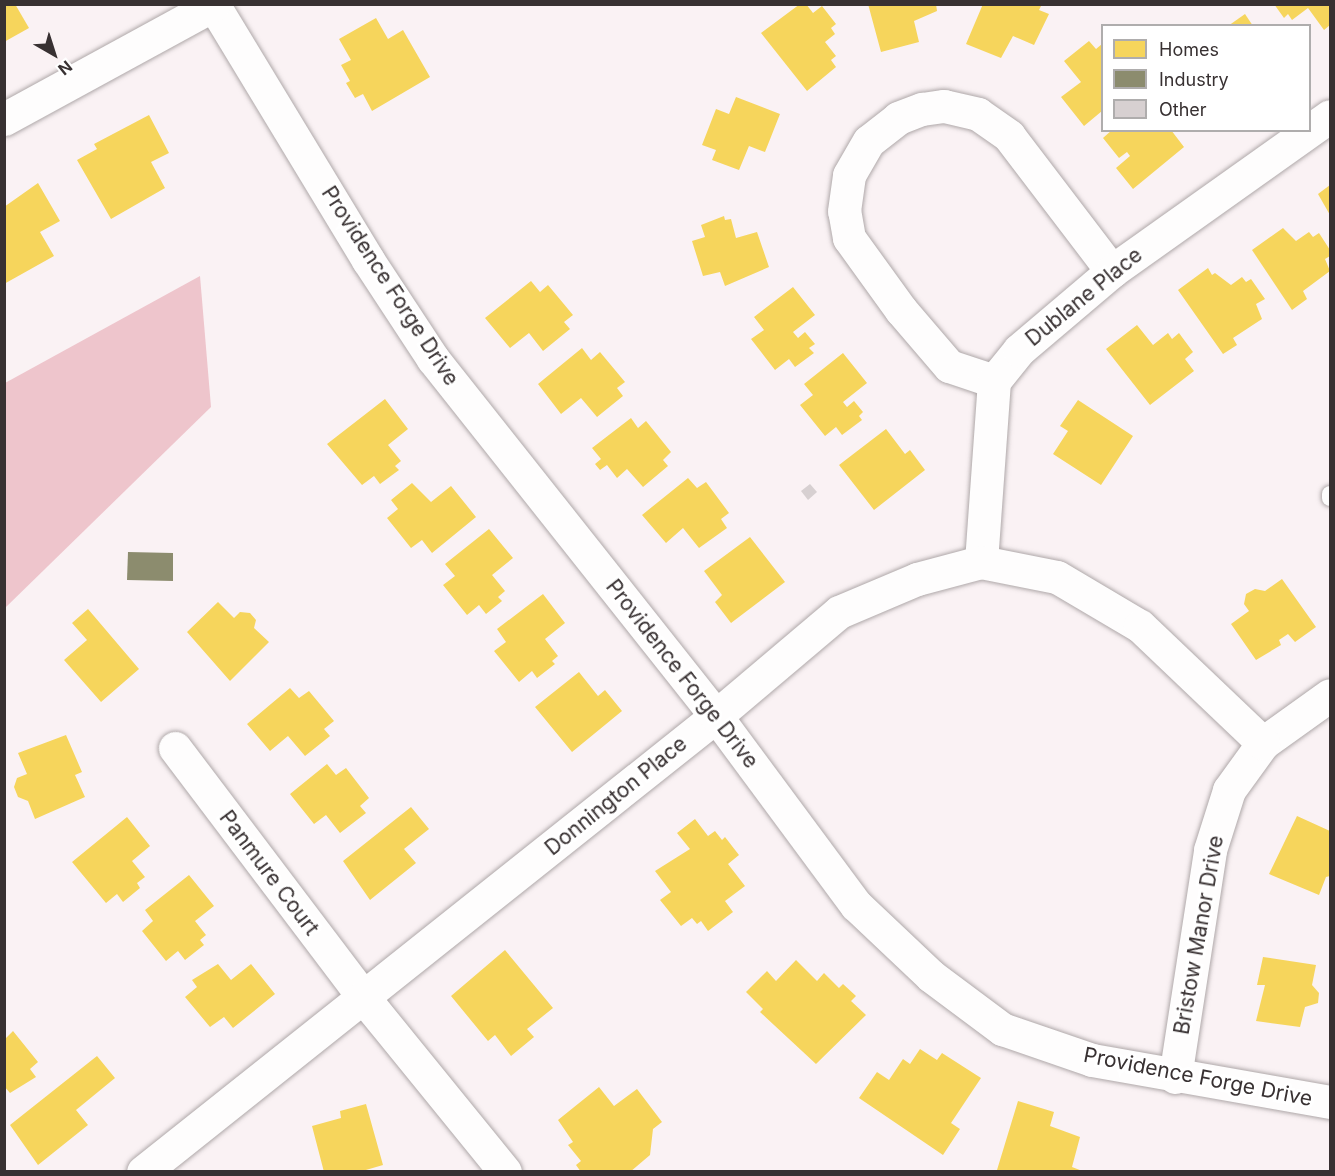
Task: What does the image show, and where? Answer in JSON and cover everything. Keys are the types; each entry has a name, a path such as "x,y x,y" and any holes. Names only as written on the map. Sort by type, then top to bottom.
{"street":[{"path":"4,119 213,5"},
{"name":"Providence Forge Drive","path":"213,5 368,260 433,359 716,716 856,905 931,976 1002,1029 1092,1060 1175,1077 1330,1102"},
{"path":"981,562 994,381 950,366 901,310 849,238 844,211 849,175 869,141 898,118 922,109 945,106 978,114 1010,136 1112,271"},
{"name":"Dublane Place","path":"1311,130 1330,116"},
{"name":"Dublane Place","path":"994,381 1019,350 1112,271 1307,132"},
{"name":"Donnington Place","path":"144,1172 716,716 839,612 916,579 981,562 1057,577 1140,626 1263,742"},
{"name":"Bristow Manor Drive","path":"1175,1077 1210,850 1229,790 1263,742 1330,695"},
{"name":"Panmure Court","path":"175,748 363,997 505,1172"}],"shaded area":[{"path":"200,276 211,407 5,608 5,383"}],"building: Homes":[{"path":"4,4 15,4 29,28 4,42"},
{"path":"800,4 806,4 813,13 822,6 836,24 831,28 835,34 825,42 836,56 831,60 836,67 807,91 761,33"},
{"path":"868,4 936,4 937,11 914,21 919,42 881,52"},
{"path":"983,4 1042,4 1039,10 1049,14 1034,45 1013,36 1001,58 966,44"},
{"path":"1274,4 1330,4 1330,25 1324,30 1308,8 1292,20 1288,14 1284,18"},
{"path":"1245,14 1252,24 1231,24"},
{"path":"376,18 388,39 403,30 430,77 372,111 363,94 355,98 346,83 350,81 341,65 351,60 339,39"},
{"path":"1089,41 1096,49 1101,45 1101,112 1084,126 1061,97 1081,82 1064,61"},
{"path":"736,97 780,114 765,152 749,146 739,170 712,160 716,150 702,145 716,109 729,114"},
{"path":"149,115 169,153 151,162 165,188 111,219 77,160 97,149 94,144"},
{"path":"1110,132 1173,132 1184,147 1133,189 1116,168 1130,156 1127,152 1119,158 1103,138"},
{"path":"38,183 60,221 40,232 54,256 4,284 4,207"},
{"path":"1330,185 1330,215 1318,194"},
{"path":"724,216 725,220 731,219 736,238 757,232 769,267 725,286 720,272 703,276 692,241 705,237 701,225"},
{"path":"1283,228 1296,241 1309,232 1313,237 1319,233 1330,250 1330,256 1325,259 1330,271 1303,291 1307,299 1292,310 1252,250"},
{"path":"1208,268 1212,275 1215,273 1231,285 1242,277 1246,282 1251,279 1265,299 1256,304 1262,319 1233,338 1237,345 1223,354 1178,290"},
{"path":"531,281 540,292 548,285 573,315 564,322 570,329 543,351 529,333 510,348 485,318"},
{"path":"793,287 815,315 793,332 798,338 805,332 815,344 809,348 814,353 795,367 789,359 775,370 751,339 764,330 754,317"},
{"path":"1137,325 1153,345 1168,333 1172,339 1179,333 1193,352 1185,359 1194,371 1150,405 1106,349"},
{"path":"582,348 591,360 600,352 625,382 617,388 623,396 597,417 581,398 561,414 538,384"},
{"path":"843,353 867,383 843,402 847,407 854,401 863,412 859,416 862,420 842,435 836,427 825,436 800,405 813,395 804,384"},
{"path":"385,399 408,429 388,445 401,461 395,466 399,470 380,484 374,476 362,485 327,444"},
{"path":"1078,400 1133,436 1101,485 1053,454 1068,431 1060,426"},
{"path":"631,418 638,428 646,421 671,452 663,460 668,466 643,487 627,469 617,478 607,465 600,470 595,464 601,459 592,448"},
{"path":"886,429 905,454 910,450 925,470 874,510 839,465"},
{"path":"688,478 697,488 706,482 729,513 721,519 727,528 699,548 683,528 666,543 642,515"},
{"path":"412,483 431,502 451,486 476,517 432,553 422,540 411,548 387,518 398,509 391,500"},
{"path":"489,529 513,558 492,575 505,591 498,597 502,601 486,614 479,605 467,615 443,585 455,576 445,564"},
{"path":"750,537 785,582 731,623 715,602 722,595 704,571"},
{"path":"1282,579 1316,627 1295,642 1288,634 1279,640 1281,645 1256,660 1231,624 1249,611 1244,604 1246,594 1255,589 1265,591"},
{"path":"543,594 565,623 545,639 558,656 552,661 555,664 537,678 532,671 519,682 494,651 506,642 497,629"},
{"path":"218,602 234,618 240,612 250,613 256,620 254,628 269,642 230,681 187,632"},
{"path":"88,609 139,669 101,702 64,660 87,640 72,623"},
{"path":"579,672 598,696 605,690 622,711 572,752 535,707"},
{"path":"290,688 299,698 309,691 334,721 324,729 330,736 305,756 288,736 270,751 247,724"},
{"path":"66,735 82,772 75,775 85,797 35,819 28,801 18,797 14,787 17,778 27,774 18,753"},
{"path":"327,764 336,775 346,768 369,798 360,806 366,813 340,833 326,815 314,824 290,794"},
{"path":"411,807 429,829 404,849 416,863 370,900 343,861"},
{"path":"1297,816 1330,831 1330,876 1326,877 1319,895 1269,874"},
{"path":"127,817 150,846 132,861 145,877 137,883 140,888 123,902 117,894 106,903 72,862"},
{"path":"695,819 708,836 715,831 722,840 725,837 739,855 728,864 745,886 725,901 733,912 708,931 701,921 697,924 692,918 681,926 660,900 671,892 655,871 690,849 677,833"},
{"path":"189,875 214,906 195,921 206,935 200,940 204,945 185,960 178,951 166,961 142,931 153,921 145,910"},
{"path":"505,950 553,1008 527,1029 534,1037 511,1056 495,1035 488,1041 451,996"},
{"path":"1263,957 1316,965 1312,985 1319,993 1318,1003 1305,1007 1300,1027 1256,1021 1265,985 1257,985"},
{"path":"796,960 817,981 824,973 839,988 843,984 856,996 851,1001 866,1015 816,1064 760,1012 763,1009 746,992 767,971 776,981"},
{"path":"218,964 231,980 251,964 275,994 233,1028 224,1017 210,1027 185,997 197,987 192,980"},
{"path":"13,1031 38,1062 30,1069 36,1077 10,1093 4,1086 4,1040"},
{"path":"920,1049 937,1060 942,1053 981,1078 951,1123 960,1129 943,1155 859,1098 877,1072 889,1080 903,1059 910,1064"},
{"path":"97,1056 115,1078 76,1110 88,1125 38,1165 10,1125"},
{"path":"599,1087 614,1106 637,1089 662,1122 653,1129 650,1155 630,1172 581,1172 576,1165 581,1161 568,1145 573,1142 558,1120"},
{"path":"1018,1101 1054,1112 1050,1126 1080,1137 1072,1167 1085,1172 997,1170"},
{"path":"366,1104 383,1165 359,1172 324,1172 312,1126 341,1118 340,1111"}],"building: Industry":[{"path":"128,552 173,553 173,581 127,580"}],"building: Other":[{"path":"810,484 817,492 808,500 801,491"}]}
